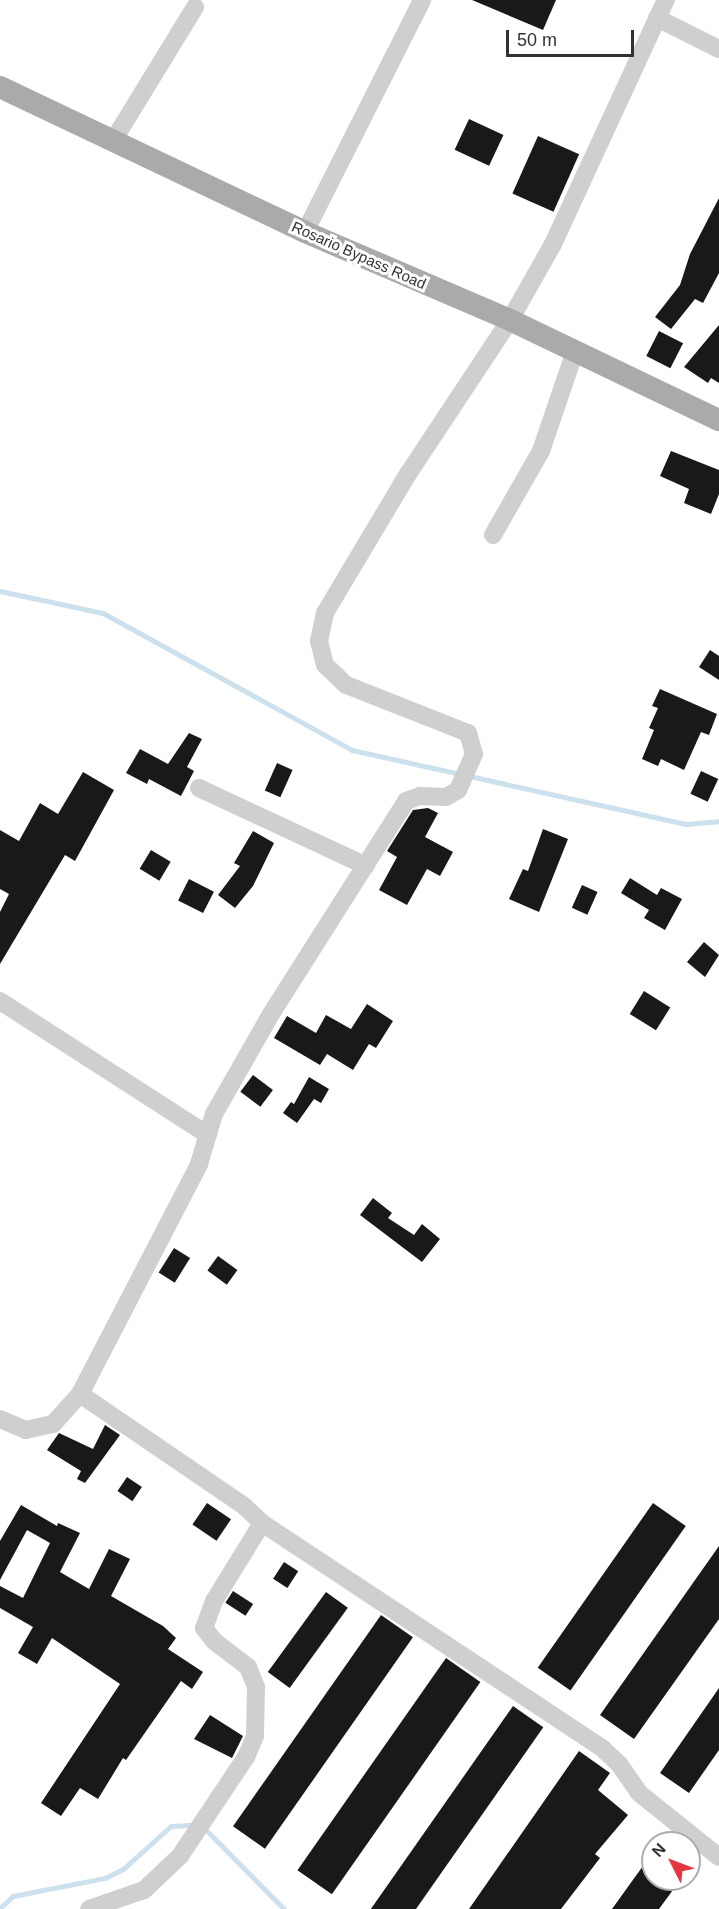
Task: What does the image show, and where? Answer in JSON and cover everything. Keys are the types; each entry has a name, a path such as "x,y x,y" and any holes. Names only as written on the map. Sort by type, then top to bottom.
{"main road":[{"name":"Rosario Bypass Road","path":"0,87 305,232 510,320 719,420"}],"street":[{"path":"305,232 422,0"},
{"path":"0,1419 26,1430 53,1424 80,1394 199,1164 214,1113 271,1014 406,801 420,796 446,797 458,790 474,754 468,733 346,685 325,665 320,641 325,613 408,474 510,320 553,244 666,0"},
{"path":"113,141 195,7"},
{"path":"657,18 719,49"},
{"path":"493,535 542,451 575,351"},
{"path":"199,788 366,866"},
{"path":"0,1001 208,1135"},
{"path":"80,1394 243,1506 262,1524 603,1749 620,1764 639,1793 719,1857"},
{"path":"89,1909 144,1890 180,1856 246,1757 255,1736 256,1687 249,1667 214,1641 204,1628 214,1601 262,1524"}],"building":[{"path":"472,0 556,0 543,30"},
{"path":"469,119 503,135 489,166 455,150"},
{"path":"538,136 579,154 553,212 512,194"},
{"path":"719,198 719,273 703,303 695,299 671,329 655,317 680,285 690,254"},
{"path":"719,325 719,383 711,378 708,383 684,367"},
{"path":"659,331 683,343 670,368 646,356"},
{"path":"671,451 719,470 719,494 711,514 684,503 689,489 660,476"},
{"path":"710,650 719,656 719,680 699,667"},
{"path":"660,689 717,714 709,735 701,732 684,770 661,759 658,766 642,759 654,730 649,728 658,708 652,706"},
{"path":"189,733 202,739 187,767 194,771 181,796 149,779 147,784 126,773 140,749 168,764"},
{"path":"277,763 293,770 280,797 265,790"},
{"path":"701,771 718,779 708,802 690,794"},
{"path":"83,772 114,790 75,861 65,855 0,964 0,912 9,894 0,889 0,830 19,841 40,803 58,814"},
{"path":"428,808 438,813 425,837 453,852 440,876 427,869 407,905 379,890 397,857 387,851 413,810"},
{"path":"543,829 568,839 539,912 509,899 523,869 528,871"},
{"path":"253,831 274,843 253,886 235,908 218,895 240,866 234,863"},
{"path":"151,850 171,862 159,881 140,869"},
{"path":"630,878 657,895 661,888 682,899 665,930 644,918 649,910 621,893"},
{"path":"189,879 214,892 203,913 178,900"},
{"path":"582,885 598,892 587,915 572,908"},
{"path":"704,942 719,955 705,977 687,962"},
{"path":"644,991 670,1007 656,1030 630,1014"},
{"path":"367,1004 393,1021 376,1048 369,1044 353,1070 327,1054 320,1065 274,1038 287,1016 316,1033 326,1015 351,1029"},
{"path":"253,1075 273,1090 260,1107 240,1092"},
{"path":"309,1077 329,1089 321,1103 314,1099 297,1123 283,1113 291,1102 294,1104"},
{"path":"373,1198 392,1213 388,1218 414,1235 422,1224 440,1239 422,1262 360,1215"},
{"path":"174,1248 190,1258 175,1283 159,1273"},
{"path":"218,1256 237,1270 227,1285 207,1271"},
{"path":"105,1425 120,1435 85,1483 77,1479 81,1471 47,1450 59,1433 93,1449"},
{"path":"127,1477 142,1487 132,1501 117,1491"},
{"path":"207,1503 231,1519 217,1541 192,1525"},
{"path":"653,1503 686,1526 570,1691 538,1668"},
{"path":"21,1505 57,1526 58,1523 80,1533 60,1572 89,1589 109,1549 130,1559 111,1596 163,1626 176,1638 168,1649 203,1672 192,1689 181,1681 126,1760 123,1758 98,1799 80,1788 61,1816 41,1803 120,1684 52,1638 37,1664 18,1653 33,1627 0,1608 0,1586 23,1598 50,1543 27,1530 0,1580 0,1541"},
{"path":"719,1546 719,1619 634,1739 600,1715"},
{"path":"284,1562 298,1571 287,1588 273,1579"},
{"path":"233,1591 253,1604 246,1616 225,1603"},
{"path":"326,1592 348,1608 290,1688 268,1672"},
{"path":"381,1615 413,1637 265,1849 233,1826"},
{"path":"446,1658 480,1682 332,1894 297,1870"},
{"path":"719,1688 719,1750 689,1793 660,1773"},
{"path":"513,1706 543,1727 416,1909 371,1909"},
{"path":"210,1715 243,1736 232,1758 194,1739"},
{"path":"579,1751 610,1773 598,1790 628,1815 595,1854 600,1858 561,1909 469,1909"},
{"path":"641,1869 641,1891 672,1891 659,1909 612,1909"}],"waterway":[{"path":"0,591 103,613 352,750 686,824 719,821"},
{"path":"0,1908 13,1896 105,1878 123,1869 171,1826 190,1825"},
{"path":"207,1831 284,1909"}]}
